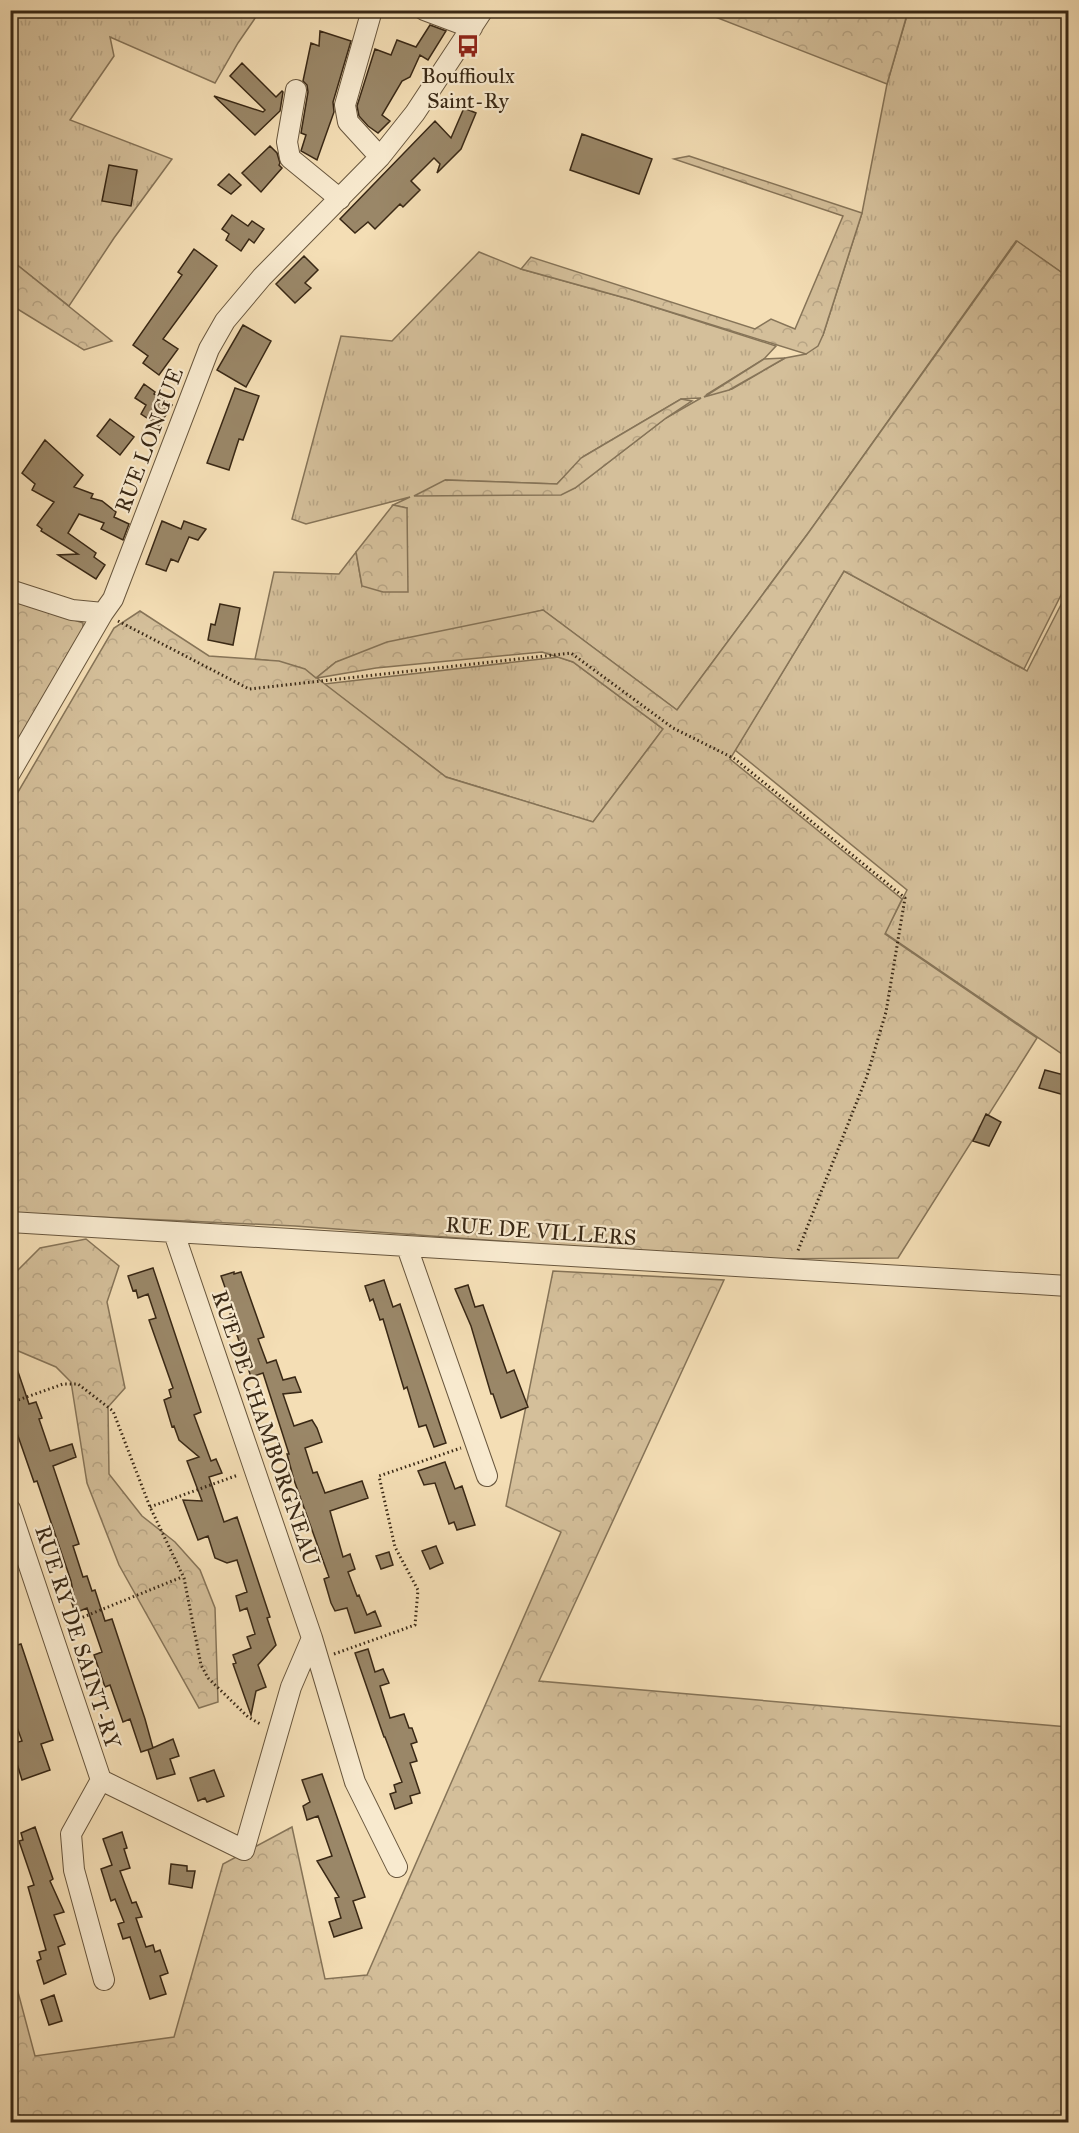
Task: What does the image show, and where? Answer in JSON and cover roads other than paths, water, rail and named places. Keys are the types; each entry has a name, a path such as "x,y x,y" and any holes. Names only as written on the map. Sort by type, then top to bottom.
{"street":[{"path":"372,10 345,105 348,122 380,157"},
{"path":"424,10 472,28"},
{"name":"RUE LONGUE","path":"10,773 114,598 209,349 225,321 262,277 380,157 415,113 483,10"},
{"path":"296,90 287,142 290,158 339,199"},
{"path":"10,590 72,610 103,614"},
{"name":"RUE DE VILLERS","path":"10,1222 1068,1286"},
{"name":"RUE DE CHAMBORGNEAU","path":"174,1233 312,1638 355,1782 397,1867"},
{"path":"407,1246 487,1476"},
{"name":"RUE RY DE SAINT-RY","path":"10,1509 101,1780 244,1850 291,1687 312,1638"},
{"name":"RUE RY DE SAINT-RY","path":"101,1780 71,1834 74,1870 104,1980"}],"place":[{"name":"Bouffioulx Saint-Ry","path":"468,46"}]}
